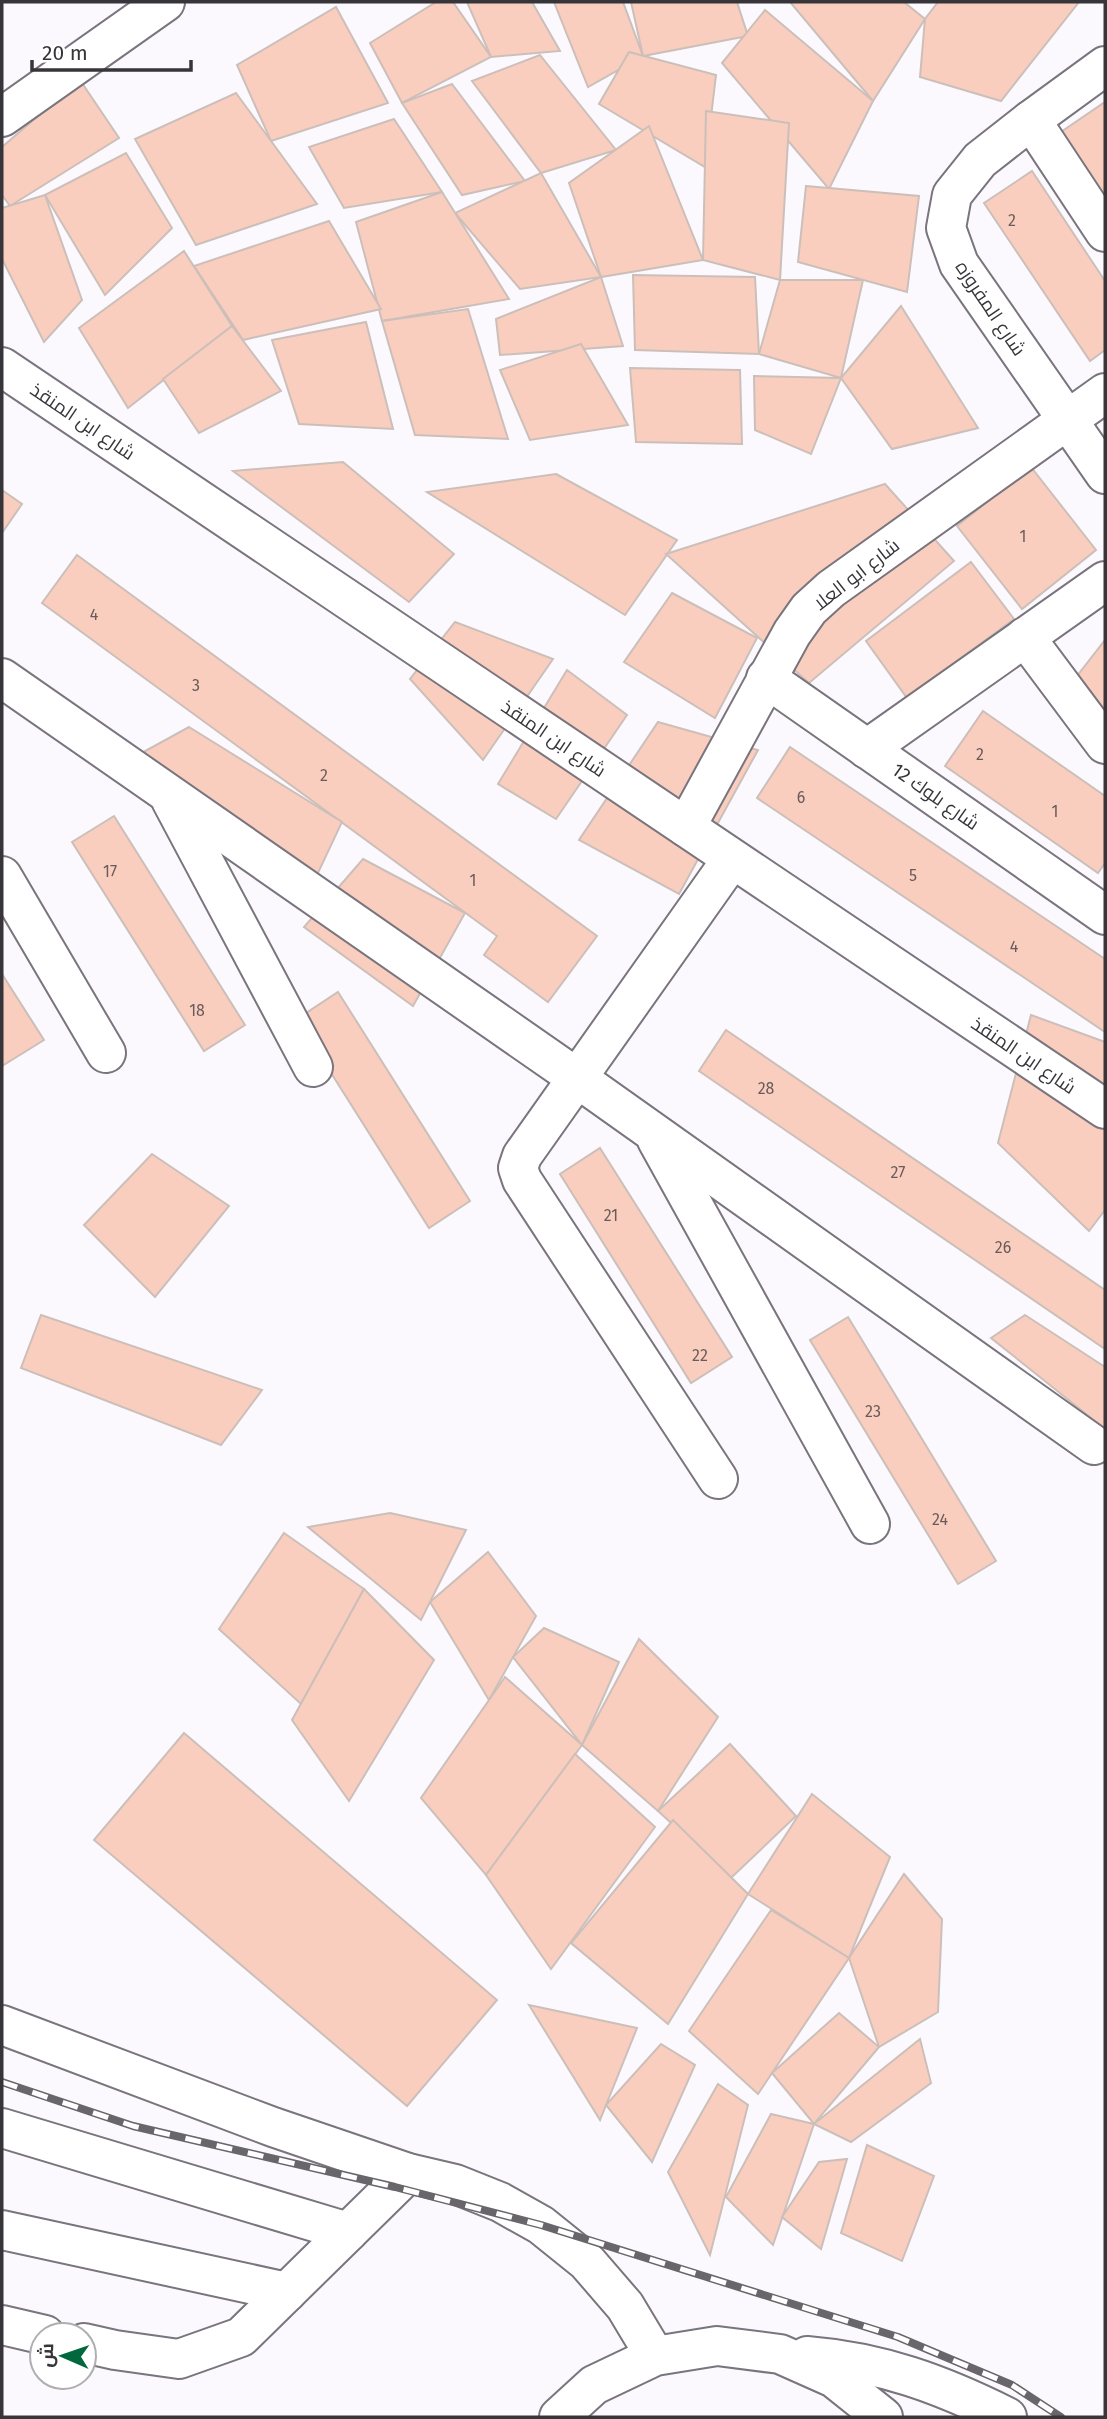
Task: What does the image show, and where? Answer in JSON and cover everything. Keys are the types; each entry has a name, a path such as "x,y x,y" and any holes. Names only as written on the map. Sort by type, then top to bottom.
{"street":[{"path":"2,117 165,2"},
{"name":"شارع المفروزه","path":"1105,66 980,160 952,195 946,228 959,264 1105,474"},
{"path":"1031,120 1105,232"},
{"name":"شارع ابن المنقذ","path":"2,367 1105,1109"},
{"name":"شارع ابو العلا","path":"686,827 766,678 809,609 831,589 1105,393"},
{"path":"867,749 1105,581"},
{"path":"1025,637 1105,744"},
{"name":"شارع بلوك 12","path":"766,678 1105,915"},
{"path":"10,694 168,794 577,1078 1094,1445"},
{"path":"168,794 313,1067"},
{"path":"718,1479 518,1168 522,1156 732,859"},
{"path":"2,876 106,1053"},
{"path":"651,1131 870,1524"},
{"path":"2,2025 261,2122 408,2173 455,2184 500,2202 541,2225 587,2262 625,2306 654,2356"},
{"path":"2,2128 348,2232"},
{"path":"98,2346 179,2359 241,2337 408,2173"},
{"path":"2,2230 287,2292"},
{"path":"2,2325 28,2331"},
{"path":"559,2417 594,2385 654,2356 717,2346 841,2359 900,2372 958,2393 1007,2417"},
{"path":"780,2354 834,2378 883,2417"}],"building":[{"path":"436,2 453,2 491,57 402,103 370,43"},
{"path":"467,2 532,2 560,51 491,57"},
{"path":"554,2 623,2 643,56 588,87"},
{"path":"631,2 737,2 748,36 643,56"},
{"path":"790,2 904,2 925,19 873,101"},
{"path":"938,2 1079,2 1001,101 920,77 925,19"},
{"path":"336,7 388,103 271,141 237,65"},
{"path":"765,10 873,101 829,189 722,63"},
{"path":"629,52 716,75 705,167 599,104"},
{"path":"540,55 616,150 541,173 472,81"},
{"path":"80,80 119,138 10,206 2,195 2,147"},
{"path":"452,84 525,181 462,195 402,103"},
{"path":"236,93 317,204 196,245 135,139"},
{"path":"1105,102 1105,205 1058,134"},
{"path":"706,111 789,123 780,280 703,260"},
{"path":"394,119 442,192 344,208 309,147"},
{"path":"649,126 703,260 601,277 569,183"},
{"path":"126,153 172,228 105,295 45,195"},
{"path":"1032,171 1105,281 1105,350 1090,361 984,203"},
{"path":"541,173 601,277 520,289 455,213"},
{"path":"806,186 919,196 907,292 798,262"},
{"path":"442,192 509,299 382,321 356,222"},
{"path":"45,195 82,300 44,342 2,259 2,208"},
{"path":"329,221 381,309 243,340 194,266"},
{"path":"184,251 232,326 128,408 79,328"},
{"path":"633,275 755,277 759,354 635,350"},
{"path":"601,277 623,346 500,355 496,319"},
{"path":"780,280 863,280 841,378 759,354"},
{"path":"901,306 978,428 892,449 841,378"},
{"path":"468,309 508,439 415,435 382,321"},
{"path":"366,322 393,429 299,424 272,340"},
{"path":"232,326 281,391 199,433 163,379"},
{"path":"581,344 628,425 530,440 500,370"},
{"path":"630,368 740,370 742,444 636,442"},
{"path":"754,376 841,378 811,454 755,430"},
{"path":"343,462 454,554 409,602 233,471"},
{"path":"1031,467 1096,550 1022,609 957,526"},
{"path":"556,474 677,540 625,615 427,492"},
{"path":"885,484 954,561 809,683 666,554"},
{"path":"2,490 22,504 2,533"},
{"path":"77,555 597,936 548,1002 484,955 497,936 42,603"},
{"path":"971,562 1014,619 907,698 866,641"},
{"path":"672,593 757,638 715,718 624,662"},
{"path":"455,622 553,659 483,760 410,679"},
{"path":"1105,640 1105,721 1077,676"},
{"path":"567,670 627,715 556,819 498,784"},
{"path":"983,711 1105,796 1105,863 1098,873 945,766"},
{"path":"658,722 758,750 679,894 579,840"},
{"path":"189,727 342,822 309,892 138,755"},
{"path":"790,747 1105,959 1105,1032 757,798"},
{"path":"114,816 245,1025 204,1051 72,842"},
{"path":"363,859 465,913 413,1006 304,927"},
{"path":"2,974 44,1040 2,1066"},
{"path":"338,992 470,1201 429,1228 297,1019"},
{"path":"1031,1015 1105,1042 1105,1210 1089,1231 998,1143"},
{"path":"726,1030 1105,1290 1105,1349 699,1071"},
{"path":"600,1148 732,1357 691,1383 560,1174"},
{"path":"152,1154 229,1206 155,1297 84,1225"},
{"path":"41,1315 262,1390 221,1445 21,1368"},
{"path":"1025,1315 1105,1367 1105,1429 991,1338"},
{"path":"848,1317 996,1561 958,1584 810,1340"},
{"path":"390,1513 466,1530 421,1620 308,1527"},
{"path":"284,1533 364,1589 301,1704 219,1629"},
{"path":"488,1552 536,1616 489,1700 430,1602"},
{"path":"364,1589 434,1660 349,1801 292,1720"},
{"path":"544,1628 619,1662 582,1745 513,1657"},
{"path":"639,1639 718,1717 658,1811 582,1745"},
{"path":"505,1677 582,1745 486,1875 421,1798"},
{"path":"184,1733 497,2000 407,2106 94,1840"},
{"path":"730,1744 796,1816 731,1878 658,1811"},
{"path":"575,1754 655,1827 551,1969 486,1875"},
{"path":"812,1794 890,1857 849,1958 748,1894"},
{"path":"673,1820 748,1894 668,2024 571,1943"},
{"path":"904,1874 942,1919 938,2012 879,2047 849,1958"},
{"path":"771,1910 849,1958 758,2094 689,2031"},
{"path":"529,2005 637,2028 600,2120"},
{"path":"839,2013 879,2047 814,2124 772,2073"},
{"path":"920,2039 931,2083 851,2142 814,2124"},
{"path":"661,2044 695,2065 652,2162 606,2105"},
{"path":"718,2084 748,2105 710,2255 668,2172"},
{"path":"771,2114 814,2124 773,2245 726,2197"},
{"path":"867,2145 934,2176 902,2261 841,2233"},
{"path":"847,2159 821,2249 782,2217 819,2162"}],"railway":[{"path":"2,2082 133,2126 395,2187 541,2225 898,2337 1012,2385 1061,2417"}]}
